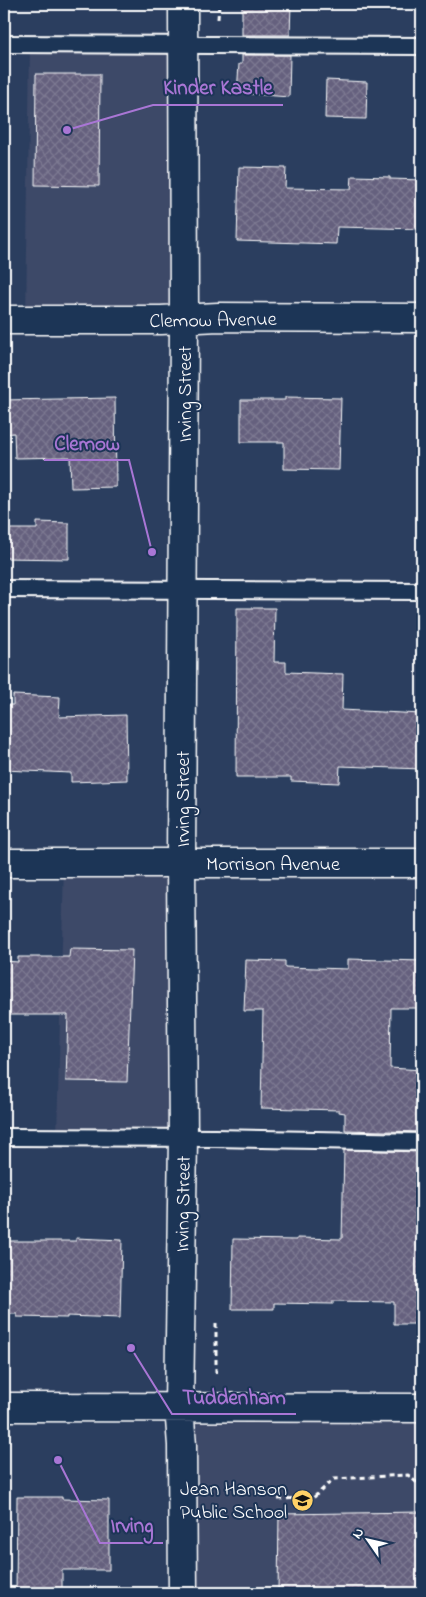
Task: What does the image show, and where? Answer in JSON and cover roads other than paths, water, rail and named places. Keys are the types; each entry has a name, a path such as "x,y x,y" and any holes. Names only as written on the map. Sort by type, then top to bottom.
{"street":[{"name":"Irving Street","path":"183,4 184,318 181,863 183,1138 179,1407 182,1445 183,1593"},
{"name":"Clemow Avenue","path":"4,320 422,318"},
{"name":"Morrison Avenue","path":"4,863 422,863"},
{"path":"4,1407 422,1408"}],"lane":[{"path":"4,44 422,46"},
{"path":"4,589 422,591"},
{"path":"4,1137 422,1142"}],"place":[{"name":"Kinder Kastle","path":"67,130"},
{"name":"Clemow","path":"152,552"},
{"name":"Tuddenham","path":"131,1348"},
{"name":"Irving","path":"58,1460"},
{"name":"Jean Hanson Public School","path":"303,1500"}]}
